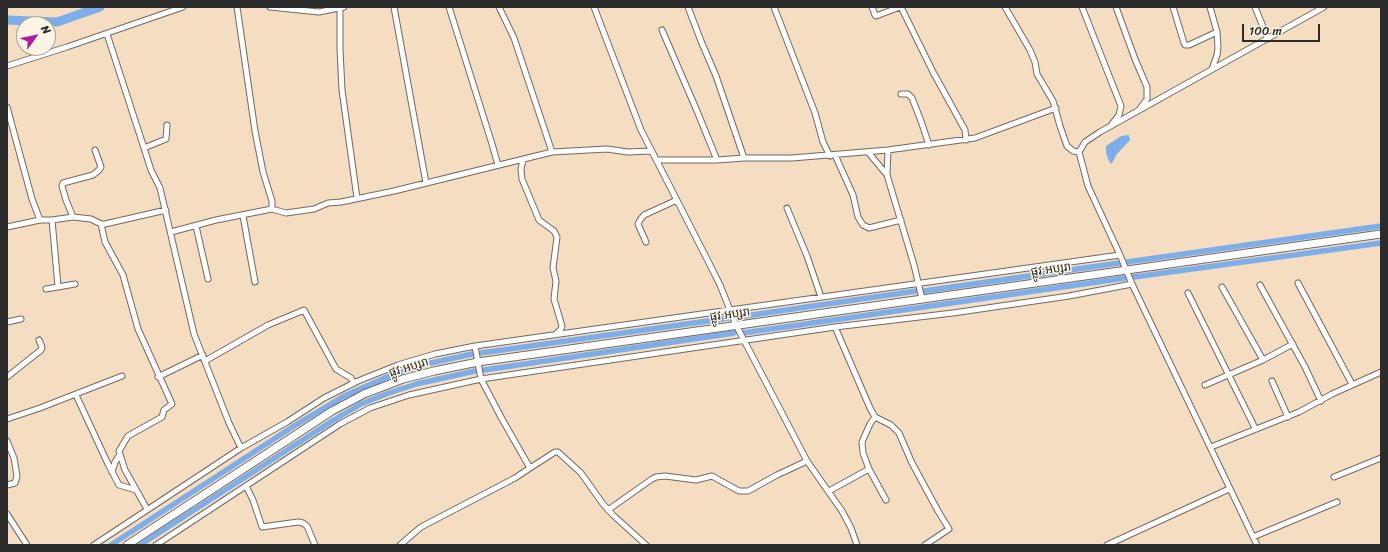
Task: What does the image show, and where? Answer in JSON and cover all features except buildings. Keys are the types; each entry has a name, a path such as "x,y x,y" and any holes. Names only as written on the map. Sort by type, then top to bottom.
{"street":[{"path":"7,66 107,34 182,7"},
{"path":"237,7 254,131 263,172 272,201 272,209"},
{"path":"270,7 318,12 342,7 340,49 342,90 357,198"},
{"path":"394,7 426,184"},
{"path":"449,7 498,165"},
{"path":"499,7 514,38 552,152"},
{"path":"594,7 641,130 708,261 731,310 736,325 807,461 845,516 857,545"},
{"path":"688,7 716,76 744,158"},
{"path":"774,7 815,113 824,142 853,196 858,217 863,225 869,228 901,220"},
{"path":"872,7 874,15 876,16 900,7 965,130 966,140"},
{"path":"1005,7 1030,50 1035,62 1036,73 1050,94 1056,108 1067,146 1073,151 1079,152"},
{"path":"1082,7 1121,106 1112,126"},
{"path":"1116,7 1148,90 1147,99 1137,112"},
{"path":"1173,7 1184,43 1186,45 1217,32"},
{"path":"1210,7 1217,32 1217,55 1212,69"},
{"path":"1255,7 1268,39"},
{"path":"1257,545 1126,271 1088,186 1079,152 1085,142 1112,126 1324,7"},
{"path":"662,30 717,160"},
{"path":"107,34 144,148 160,188 192,329 229,423 241,448"},
{"path":"901,94 908,94 912,98 929,145"},
{"path":"7,107 32,199 40,220"},
{"path":"656,160 792,158 868,152 929,145 975,138 1056,108"},
{"path":"144,148 166,138 167,125"},
{"path":"171,232 216,220 243,216 272,209 282,212 293,212 314,209 328,203 341,202 426,184 552,152 607,149 628,152 651,151"},
{"path":"73,217 62,186 63,184 93,175 100,170 101,167 95,150"},
{"path":"888,150 887,176 914,265 922,299"},
{"path":"868,152 887,176"},
{"path":"523,160 521,169 522,179 539,220 554,231 557,237 553,268 556,283 554,299 562,326 556,334"},
{"path":"646,242 638,224 640,220 644,215 677,200"},
{"path":"788,208 808,256 820,297"},
{"path":"7,227 40,220 73,217 92,219 101,224 166,210"},
{"path":"243,216 255,282"},
{"path":"52,220 58,286"},
{"path":"101,224 105,242 123,275 138,329 158,377 172,404 164,410 162,417 128,436 119,451 119,456 115,462 112,472"},
{"path":"196,226 208,279"},
{"name":"ផ្លូវ អប្សរា","path":"127,545 332,411 364,394 434,371 478,362 1381,234"},
{"path":"94,545 241,448 287,422 324,398 354,383 398,365 435,354 475,346 556,334 1120,255"},
{"path":"1298,283 1352,384"},
{"path":"46,289 75,284"},
{"path":"156,545 340,424 370,408 410,395 481,379 835,327 953,314 1069,296 1132,284"},
{"path":"1260,285 1293,344 1321,401"},
{"path":"1222,287 1263,360"},
{"path":"1188,293 1255,428"},
{"path":"158,377 204,358 250,334 304,310 336,369 351,378 354,383"},
{"path":"7,322 21,319"},
{"path":"835,327 875,417 891,425 899,433 912,463 949,529 925,545"},
{"path":"7,377 41,350 42,347 39,340"},
{"path":"1205,386 1263,360 1293,344"},
{"path":"475,346 481,379 514,443 530,468"},
{"path":"1211,447 1255,428 1288,417 1352,384 1381,372"},
{"path":"7,419 76,395 122,376"},
{"path":"1272,381 1288,417"},
{"path":"76,395 119,485 136,490"},
{"path":"875,417 870,424 862,442 863,453 869,469 886,500"},
{"path":"7,441 14,458 18,476 15,483 7,485"},
{"path":"400,545 420,527 515,478 555,452 558,452 581,472 608,510 646,545"},
{"path":"119,456 122,460 124,470 147,510"},
{"path":"1334,477 1381,458"},
{"path":"608,510 656,477 665,476 696,480 712,476 739,491 748,491 807,461"},
{"path":"829,491 869,469"},
{"path":"246,486 253,500 262,528 298,522 303,523 307,526 315,545"},
{"path":"1107,545 1229,488"},
{"path":"1253,537 1337,502"},
{"path":"7,514 27,545"}],"water":[{"path":"1129,135 1130,140 1116,155 1111,164 1106,153 1106,146 1121,136"}],"waterway":[{"path":"7,20 57,22 100,7"},
{"path":"1127,262 1381,226"},
{"path":"1134,277 1381,243"},
{"path":"924,291 1119,263"},
{"path":"743,333 1125,278"},
{"path":"738,317 916,291"},
{"path":"481,353 729,318"},
{"path":"484,370 734,333"},
{"path":"111,545 294,426 344,396 387,377 431,363 472,354"},
{"path":"140,545 332,421 361,404 416,384 475,371"}]}
